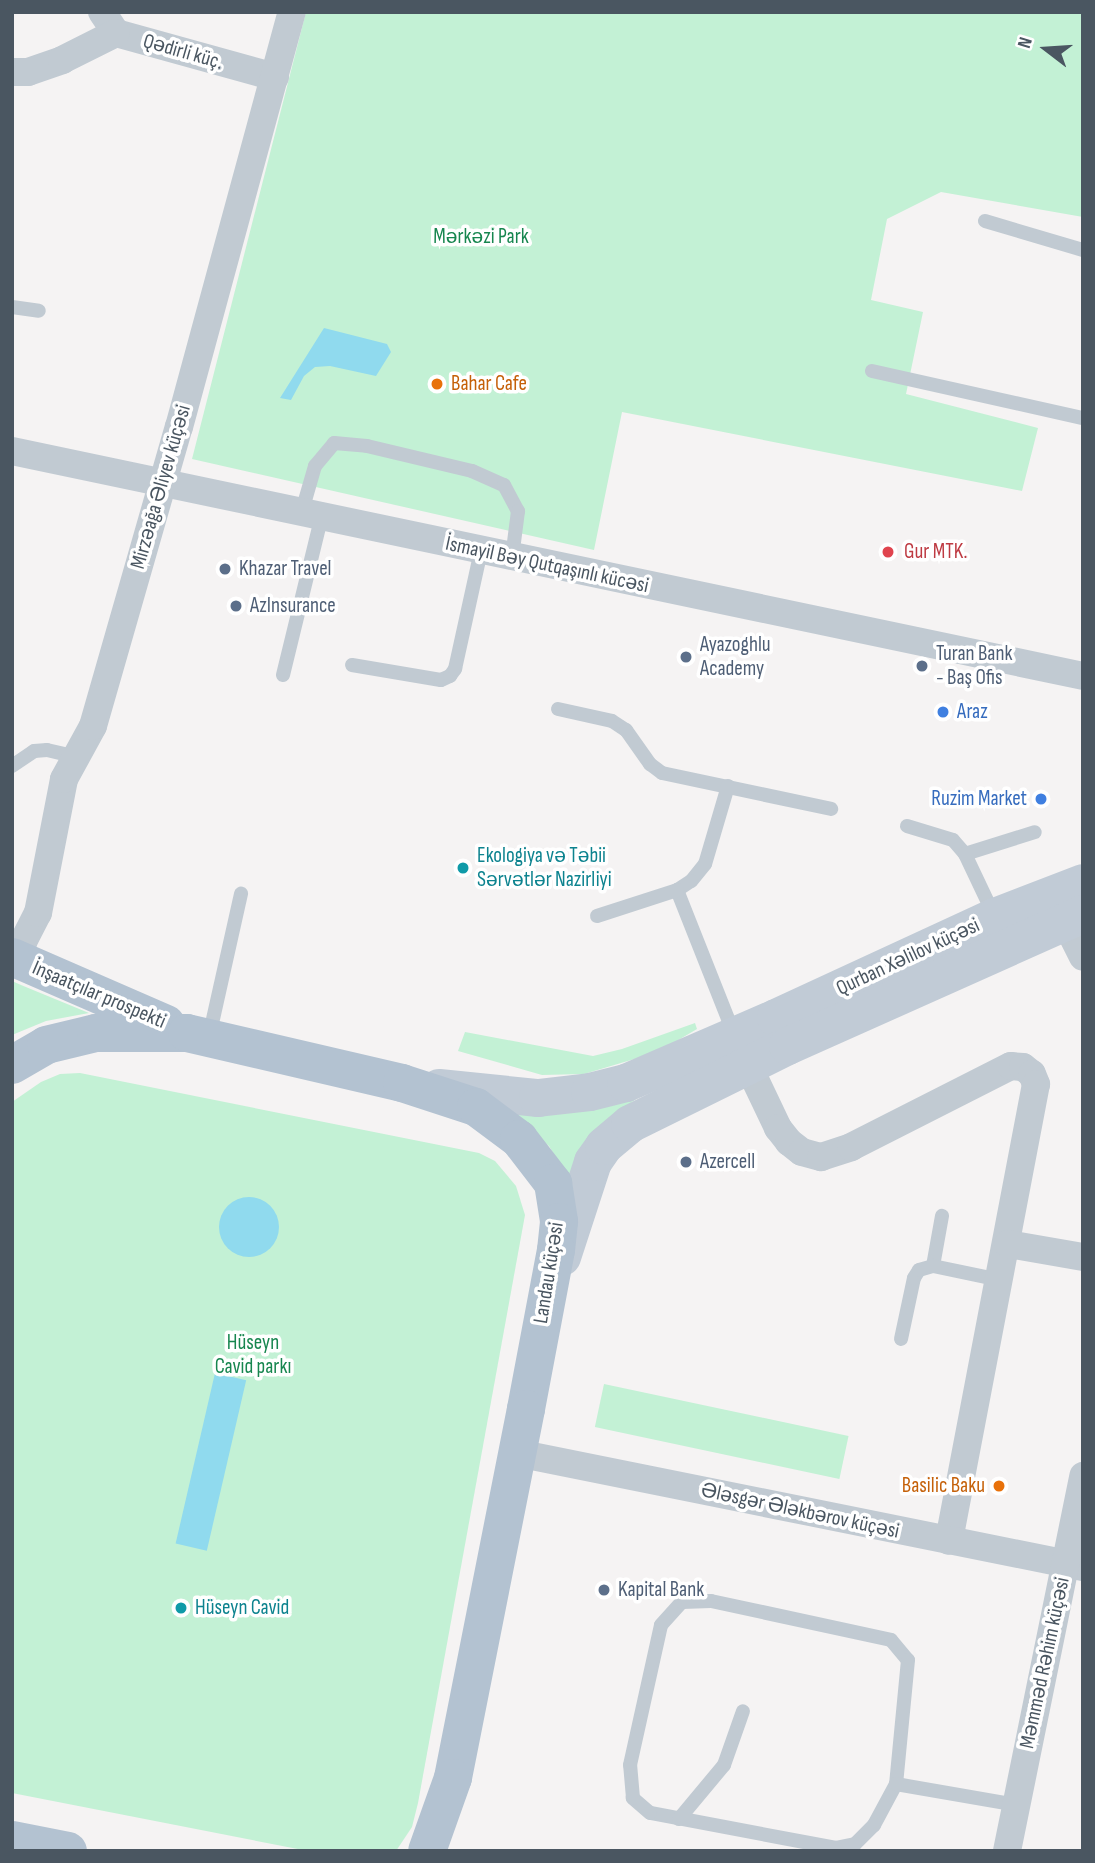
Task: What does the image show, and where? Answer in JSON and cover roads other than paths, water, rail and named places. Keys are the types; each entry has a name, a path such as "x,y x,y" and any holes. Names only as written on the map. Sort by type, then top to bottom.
{"main road":[{"name":"Qurban Xəlilov küçəsi","path":"742,1051 995,917 1083,883"},
{"name":"Qurban Xəlilov küçəsi","path":"742,1051 1074,917"},
{"name":"İnşaatçılar prospekti","path":"12,957 86,992 198,1035"},
{"name":"Landau küçəsi","path":"12,1065 46,1045 96,1033 198,1035 402,1083 476,1107 519,1139 553,1183 558,1222 538,1343 453,1778"},
{"path":"402,1083 513,1097 590,1092 742,1051"},
{"path":"538,1343 577,1203 593,1163 604,1146 629,1124 742,1051"},
{"path":"426,1851 453,1778"},
{"path":"448,1851 453,1778"},
{"path":"14,1840 68,1851"}],"street":[{"name":"Mirzəağa Əliyev küçəsi","path":"12,948 23,942 38,913 64,779 73,756 88,740 93,726 292,12"},
{"name":"Qədirli küç.","path":"109,22 275,77"},
{"path":"12,72 28,72 62,60 109,22"},
{"name":"İsmayil Bəy Qutqaşınlı kücəsi","path":"12,451 163,480 512,558 1083,676"},
{"path":"1074,917 1083,957"},
{"path":"742,1051 778,1128 789,1142 802,1152 821,1157 851,1147 1011,1066 1023,1067 1032,1074 1036,1084 949,1541"},
{"path":"1007,1244 1083,1257"},
{"name":"Ələsgər Ələkbərov küçəsi","path":"517,1453 1074,1565"},
{"name":"Məmməd Rəhim küçəsi","path":"1007,1851 1074,1565 1083,1476"}],"lane":[{"path":"985,221 1083,250"},
{"path":"12,307 38,311"},
{"path":"872,371 1083,418"},
{"path":"283,675 312,513 315,466 334,443 368,446 472,471 504,485 518,512 512,558"},
{"path":"352,665 441,680 450,676 456,669 481,551"},
{"path":"558,709 612,721 626,730 650,764 662,773 831,809"},
{"path":"12,766 34,751 47,750 73,756"},
{"path":"597,916 677,890 691,881 705,864 728,786"},
{"path":"907,826 953,840 965,855 995,917"},
{"path":"965,855 1035,832"},
{"path":"677,890 742,1051"},
{"path":"198,1035 241,894"},
{"path":"933,1266 942,1216"},
{"path":"901,1339 914,1278 919,1270 933,1266 1000,1280"},
{"path":"711,1601 891,1640 908,1660 896,1784 874,1825 855,1844 836,1848 650,1814 633,1798 630,1765 661,1625 682,1602 711,1601"},
{"path":"679,1819 724,1765 743,1711"},
{"path":"896,1784 1016,1805"}],"water":[{"path":"324,328 387,344 391,352 376,376 330,366 315,367 304,376 291,400 280,398"},
{"path":"249,1197 266,1202 274,1210 279,1227 274,1244 266,1252 249,1257 232,1252 224,1244 219,1227 224,1210 232,1202"},
{"path":"215,1373 246,1380 207,1551 176,1544"}],"place":[{"name":"Bahar Cafe","path":"437,384"},
{"name":"Gur MTK.","path":"888,552"},
{"name":"Khazar Travel","path":"225,569"},
{"name":"AzInsurance","path":"236,606"},
{"name":"Ayazoghlu Academy","path":"686,657"},
{"name":"Turan Bank - Baş Ofis","path":"922,666"},
{"name":"Araz","path":"943,712"},
{"name":"Ruzim Market","path":"1041,799"},
{"name":"Ekologiya və Təbii Sərvətlər Nazirliyi","path":"463,868"},
{"name":"Azercell","path":"686,1162"},
{"name":"Basilic Baku","path":"999,1486"},
{"name":"Kapital Bank","path":"604,1590"},
{"name":"Hüseyn Cavid","path":"181,1608"}],"park label":[{"name":"Mərkəzi Park","path":"481,237"},
{"name":"Hüseyn Cavid parkı","path":"253,1355"}]}
